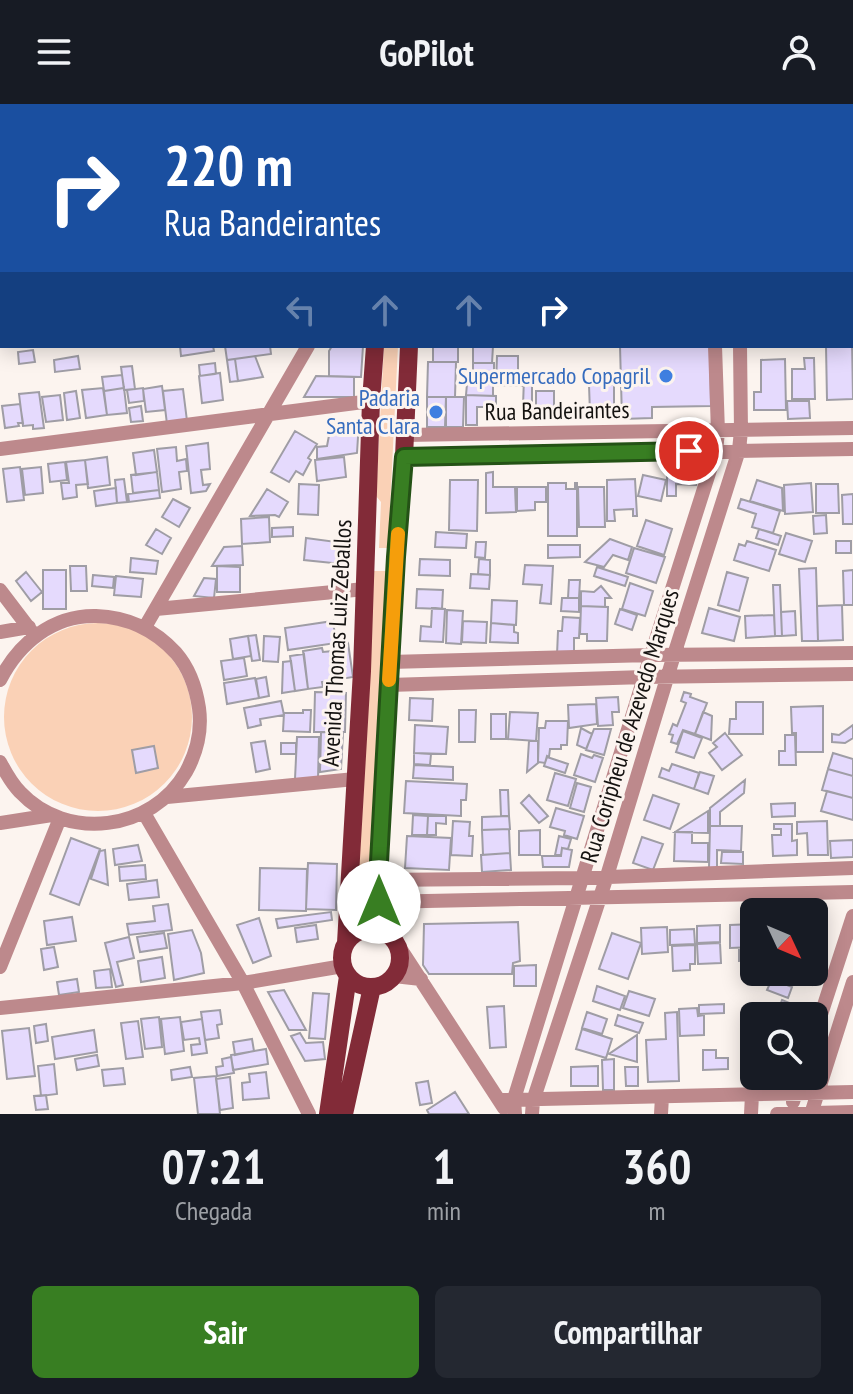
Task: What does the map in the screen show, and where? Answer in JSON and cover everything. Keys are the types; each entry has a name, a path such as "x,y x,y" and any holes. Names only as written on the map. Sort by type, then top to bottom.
{"main road":[{"name":"Avenida Thomas Luiz Zeballos","path":"346,943 362,671 375,348"},
{"path":"346,971 359,984 372,987 384,984 394,976 400,961 379,902 378,880 409,348"},
{"path":"368,520 376,549 382,554 396,557"},
{"path":"328,1114 346,971 342,954 346,943 357,932 372,928 392,938"},
{"path":"344,1114 372,987"}],"street":[{"path":"145,627 307,348"},
{"name":"Rua Coripheu de Azevedo Marques","path":"510,1105 716,451 715,348"},
{"name":"Rua Coripheu de Azevedo Marques","path":"532,1107 601,897 739,450 740,348"},
{"path":"0,449 371,401"},
{"name":"Rua Bandeirantes","path":"405,435 853,428"},
{"path":"834,429 834,449"},
{"path":"661,432 661,452"},
{"path":"597,433 597,453"},
{"path":"458,434 458,456"},
{"name":"Rua Bandeirantes","path":"404,457 853,449"},
{"path":"693,523 714,528"},
{"path":"156,609 365,589"},
{"path":"0,590 32,631"},
{"path":"0,632 32,631 89,616 108,616 145,627 163,640 190,674 200,717 192,760 181,780 167,797 144,813 124,821 81,824 56,817 20,792 0,762"},
{"path":"0,680 32,631"},
{"path":"390,662 853,653"},
{"path":"804,675 807,654"},
{"path":"520,658 520,681"},
{"path":"389,685 853,674"},
{"path":"167,797 355,779"},
{"path":"607,800 629,805"},
{"path":"144,813 243,983 309,1114"},
{"path":"0,823 56,817"},
{"path":"0,967 56,817"},
{"path":"378,880 582,878 853,868"},
{"path":"717,872 717,895"},
{"path":"512,899 513,879"},
{"path":"379,902 853,892"},
{"path":"825,1002 853,916"},
{"path":"392,938 510,1105 508,1114"},
{"path":"556,964 577,970"},
{"path":"835,970 853,974"},
{"path":"0,1008 346,971"},
{"path":"394,976 421,979"},
{"path":"811,1113 853,982"},
{"path":"529,1049 548,1054"},
{"path":"790,1114 796,1090"},
{"path":"510,1105 532,1107 662,1097 853,1092"},
{"path":"751,1114 752,1095"},
{"path":"661,1114 662,1097"},
{"path":"777,1114 853,1112"}],"shaded area":[{"path":"384,348 398,348 388,548 379,548 381,502 376,496"},
{"path":"372,571 386,571 369,924 354,929"},
{"path":"98,623 134,631 164,651 184,681 192,717 184,753 164,783 134,803 98,811 62,803 32,783 12,753 4,717 12,681 32,651 62,631"}],"building":[{"path":"180,348 213,348 214,351 181,356"},
{"path":"225,348 270,348 271,354 227,360"},
{"path":"331,348 363,348 361,377 329,376"},
{"path":"433,348 458,348 458,362 433,362"},
{"path":"473,348 493,348 492,363 473,363"},
{"name":"Supermercado Copagril","path":"620,348 710,348 711,406 652,407 652,418 622,419"},
{"path":"826,348 852,348 853,399 827,400"},
{"path":"33,350 35,362 19,364 18,352"},
{"path":"78,356 80,369 55,372 54,360"},
{"path":"255,356 263,377 238,381 235,359"},
{"path":"497,356 518,356 522,386 496,385"},
{"path":"804,358 814,358 815,399 792,399 792,369 805,369"},
{"path":"235,359 238,381 230,382 227,360"},
{"path":"785,359 786,410 754,410 754,392 761,392 761,360"},
{"path":"428,362 456,362 455,397 427,397"},
{"path":"215,363 216,374 200,376 199,365"},
{"path":"473,363 494,363 494,379 473,379"},
{"path":"132,366 135,389 124,390 121,367"},
{"path":"220,373 223,400 202,403 199,376"},
{"path":"122,375 124,388 104,391 102,377"},
{"path":"316,376 354,377 354,397 304,397"},
{"path":"524,378 532,378 532,406 523,406"},
{"path":"467,384 493,384 493,396 466,395"},
{"path":"614,384 614,413 590,413 589,385"},
{"path":"162,386 165,410 146,412 143,389"},
{"path":"103,388 107,415 86,418 82,390"},
{"path":"124,388 127,413 107,415 104,391"},
{"path":"143,388 144,401 129,403 127,390"},
{"path":"183,389 187,421 167,424 163,391"},
{"path":"76,391 80,418 67,420 64,393"},
{"path":"536,391 554,391 554,411 536,411"},
{"path":"39,392 44,428 23,426 19,394"},
{"path":"60,395 63,420 46,422 42,397"},
{"path":"466,395 496,396 496,407 477,407 477,425 466,425"},
{"name":"Padaria Santa Clara","path":"427,397 446,397 445,427 427,427"},
{"path":"446,397 464,397 463,427 446,427"},
{"path":"787,401 809,401 810,418 788,419"},
{"path":"20,404 23,423 5,428 2,406"},
{"path":"141,406 143,421 131,422 129,408"},
{"path":"359,421 357,453 317,459 317,447 327,446 331,425"},
{"path":"295,431 317,444 308,458 311,460 303,475 296,471 289,482 271,472"},
{"path":"208,443 210,469 201,470 203,485 210,484 206,491 191,493 186,446"},
{"path":"176,447 177,461 186,459 187,471 179,472 181,489 162,492 157,449"},
{"path":"154,450 157,472 136,475 133,453"},
{"path":"107,457 110,485 88,488 85,460"},
{"path":"344,457 346,477 317,481 315,460"},
{"path":"85,460 88,484 76,485 77,497 63,499 61,483 69,483 66,462"},
{"path":"65,462 67,480 50,482 48,464"},
{"path":"20,467 24,500 7,502 3,469"},
{"path":"41,467 43,493 25,495 22,469"},
{"path":"669,470 697,471 696,485 676,484 676,496 667,496"},
{"path":"157,472 159,490 133,493 131,475"},
{"path":"493,472 493,487 515,487 516,512 486,513 486,473"},
{"path":"643,475 666,480 661,501 638,496"},
{"path":"124,479 127,502 117,503 115,480"},
{"path":"635,479 637,516 633,516 633,509 614,510 615,521 607,521 607,480"},
{"path":"450,480 478,480 477,531 449,530"},
{"path":"757,480 782,488 783,511 750,501"},
{"path":"548,483 566,483 566,489 575,489 577,483 577,536 548,536"},
{"path":"811,483 813,512 785,514 784,485"},
{"path":"299,484 319,485 318,515 298,514"},
{"path":"816,484 838,484 839,513 816,513"},
{"path":"517,487 546,487 546,502 535,502 535,510 517,511"},
{"path":"578,487 604,487 605,527 579,527"},
{"path":"116,488 117,503 96,506 94,491"},
{"path":"267,489 288,502 279,517 250,516"},
{"path":"159,490 160,498 129,502 128,494"},
{"path":"853,494 853,524 843,524 842,495"},
{"path":"173,499 190,508 179,527 162,517"},
{"path":"741,499 780,511 773,533 752,527 756,514 738,508"},
{"path":"826,515 827,533 814,534 813,516"},
{"path":"269,517 270,542 242,544 241,519"},
{"path":"646,520 672,529 664,555 637,546"},
{"path":"293,527 293,536 272,537 272,528"},
{"path":"156,529 171,538 162,554 146,545"},
{"path":"759,529 781,536 778,545 756,538"},
{"path":"436,532 467,534 466,548 435,547"},
{"path":"786,533 812,541 805,562 779,554"},
{"path":"306,538 344,543 342,564 304,560"},
{"path":"610,539 632,547 628,560 613,555 604,567 585,562"},
{"path":"747,541 776,550 769,571 734,560 739,544 745,546"},
{"path":"836,541 851,541 851,553 836,553"},
{"path":"476,542 486,542 485,558 475,557"},
{"path":"548,545 580,545 580,557 548,558"},
{"path":"242,546 243,565 212,566 224,547"},
{"path":"634,548 665,557 656,583 626,573"},
{"path":"131,558 158,561 156,574 130,572"},
{"path":"420,559 450,560 450,576 419,575"},
{"path":"479,559 490,560 490,575 478,574"},
{"path":"525,565 553,566 551,604 540,603 542,585 523,584"},
{"path":"70,566 86,566 87,591 71,591"},
{"path":"217,566 240,567 240,592 217,592"},
{"path":"597,567 628,577 625,586 594,576"},
{"path":"816,568 818,641 802,641 799,569"},
{"path":"43,570 66,570 66,609 43,609"},
{"path":"853,570 853,605 844,605 843,571"},
{"path":"26,572 42,592 31,601 16,581"},
{"path":"727,572 748,578 739,611 718,605"},
{"path":"471,574 490,575 489,589 470,588"},
{"path":"93,575 114,577 113,588 92,586"},
{"path":"116,576 143,579 141,597 114,595"},
{"path":"204,578 216,579 214,598 194,596"},
{"path":"569,580 580,580 579,598 568,598"},
{"path":"630,583 653,591 645,616 622,609"},
{"path":"773,585 780,585 782,636 775,636"},
{"path":"601,586 611,598 605,598 605,607 581,606 581,591 594,592"},
{"path":"417,589 443,590 442,609 416,608"},
{"path":"562,598 579,598 579,612 561,611"},
{"path":"492,600 517,601 516,625 491,623"},
{"path":"842,605 843,640 818,641 817,606"},
{"path":"581,606 608,607 607,641 587,641 587,634 580,634"},
{"path":"432,608 445,609 443,642 420,641 421,626 431,627"},
{"path":"709,608 740,617 734,641 702,633"},
{"path":"620,609 637,615 632,630 615,624"},
{"path":"447,610 463,611 461,644 446,643"},
{"path":"795,611 796,635 782,636 781,612"},
{"path":"774,615 775,636 746,638 745,616"},
{"path":"563,617 580,618 579,638 574,638 574,655 557,655 558,631 562,631"},
{"path":"333,621 336,643 288,650 285,628"},
{"path":"463,621 487,622 486,643 462,642"},
{"path":"491,623 514,625 518,643 490,642"},
{"path":"256,635 260,660 252,661 248,636"},
{"path":"248,636 251,656 233,659 230,639"},
{"path":"264,636 280,637 278,662 263,661"},
{"path":"348,643 353,677 322,682 323,687 308,689 303,651 322,648 323,652 333,651 332,646"},
{"path":"304,654 308,689 295,691 290,656"},
{"path":"244,658 247,676 224,680 221,661"},
{"path":"291,661 295,691 282,693 283,662"},
{"path":"266,677 269,696 259,698 256,679"},
{"path":"255,678 259,698 227,704 224,683"},
{"path":"315,692 346,693 345,732 314,732"},
{"path":"684,692 707,703 695,734 683,730 677,744 671,742 673,735 669,734 673,724 677,726 686,703 681,701"},
{"path":"618,697 619,712 612,712 613,725 598,726 596,698"},
{"path":"410,698 433,699 432,721 409,720"},
{"path":"281,701 284,715 260,719 261,725 248,728 244,708"},
{"path":"736,702 763,702 763,734 729,734 730,719 736,719"},
{"path":"596,704 597,724 569,728 568,705"},
{"path":"823,706 823,752 796,752 791,707"},
{"path":"303,710 311,710 310,732 283,731 284,713 303,713"},
{"path":"459,710 476,710 475,742 459,742"},
{"path":"510,712 538,713 536,741 508,739"},
{"path":"703,712 712,716 711,740 695,734"},
{"path":"491,714 506,714 506,739 491,739"},
{"path":"546,721 568,721 567,745 561,745 561,749 550,749 545,763 538,762 539,728 545,728"},
{"path":"415,725 448,727 446,754 414,753"},
{"path":"853,725 853,738 845,743 832,742 832,734 839,735"},
{"path":"581,728 592,734 586,749 577,745"},
{"path":"594,729 611,729 604,755 586,750"},
{"path":"683,731 702,738 694,758 676,752"},
{"path":"321,732 343,733 341,769 320,772"},
{"path":"725,733 742,755 722,770 709,753 717,747 713,743"},
{"path":"785,735 795,735 796,765 779,765 779,751 785,751"},
{"path":"297,737 319,737 318,779 295,779"},
{"path":"265,741 270,769 256,772 251,743"},
{"path":"529,741 538,741 538,763 527,772"},
{"path":"281,743 296,743 296,754 281,754"},
{"path":"154,746 158,768 136,773 132,750"},
{"path":"414,753 431,754 430,765 414,764"},
{"path":"833,753 853,759 853,776 828,769"},
{"path":"581,754 603,758 595,782 574,775"},
{"path":"547,757 568,764 565,773 544,766"},
{"path":"672,764 699,773 694,789 659,777 662,768 669,771"},
{"path":"414,765 453,767 453,780 413,778"},
{"path":"828,769 853,776 853,798 822,790"},
{"path":"700,772 714,776 708,794 694,789"},
{"path":"555,773 576,779 568,806 547,800"},
{"path":"745,780 744,793 720,812 720,826 710,826 710,808"},
{"path":"406,781 467,784 466,800 461,800 461,816 404,813"},
{"path":"577,783 591,787 584,812 570,808"},
{"path":"500,790 508,790 509,816 501,816"},
{"path":"827,791 853,798 853,820 821,811"},
{"path":"529,795 548,816 539,823 521,803"},
{"path":"653,795 679,804 670,829 644,820"},
{"path":"795,803 795,816 772,817 771,804"},
{"path":"556,808 584,816 577,839 564,835 565,831 550,827"},
{"path":"708,811 708,833 675,832"},
{"path":"413,815 428,816 427,835 412,835"},
{"path":"428,816 446,816 446,824 436,823 436,835 427,835"},
{"path":"509,816 510,829 482,830 482,817"},
{"path":"453,821 470,822 472,856 451,855"},
{"path":"827,821 828,855 808,855 807,833 797,834 797,822"},
{"path":"774,824 792,824 792,841 797,840 797,855 773,856 772,835 781,835 781,829 774,829"},
{"path":"710,826 742,826 741,851 717,850 717,868 709,868"},
{"path":"509,829 510,853 483,855 482,830"},
{"path":"540,830 540,855 519,855 519,831"},
{"path":"675,832 692,832 692,843 708,843 708,862 674,861"},
{"path":"407,836 451,838 449,870 405,868"},
{"path":"559,836 571,839 568,849 562,848 561,855 555,855"},
{"path":"642,837 663,844 653,870 633,863"},
{"path":"71,838 100,849 79,905 50,894"},
{"path":"853,840 853,857 831,858 830,841"},
{"path":"138,845 142,861 115,865 113,849"},
{"path":"562,848 572,850 569,867 543,867 542,856 561,856"},
{"path":"105,850 108,885 91,879 100,851"},
{"path":"722,852 743,852 743,864 721,863"},
{"path":"510,853 511,870 482,872 481,855"},
{"path":"308,863 337,864 336,910 306,909"},
{"path":"145,865 146,879 120,881 119,867"},
{"path":"260,868 307,869 306,911 259,910"},
{"path":"157,880 159,897 129,900 127,884"},
{"path":"168,904 172,930 129,935 127,924 155,921 153,906"},
{"path":"331,912 332,920 278,928 276,919"},
{"path":"72,917 76,941 47,945 44,921"},
{"path":"259,918 271,956 253,963 237,925"},
{"path":"518,922 520,961 513,963 512,974 429,974 423,965 424,924"},
{"path":"316,925 318,939 297,942 295,928"},
{"path":"720,925 720,942 697,943 697,926"},
{"path":"730,925 740,925 740,948 730,948"},
{"path":"667,927 668,952 642,954 641,928"},
{"path":"694,929 695,944 670,945 670,930"},
{"path":"192,930 201,953 204,973 174,980 168,934"},
{"path":"164,933 167,948 140,952 137,937"},
{"path":"612,933 641,943 628,979 599,969"},
{"path":"129,937 134,958 117,962 123,985 116,987 105,943"},
{"path":"720,943 721,963 698,964 697,944"},
{"path":"695,945 695,964 690,964 690,970 673,971 672,946"},
{"path":"54,947 58,967 44,970 41,949"},
{"path":"162,957 165,978 141,982 138,961"},
{"path":"536,965 536,986 514,986 514,966"},
{"path":"110,969 112,987 96,988 94,971"},
{"path":"77,979 79,992 59,995 57,982"},
{"path":"597,986 625,996 620,1010 593,1001"},
{"path":"769,986 792,987 788,998 767,990"},
{"path":"284,990 306,1030 289,1030 268,992"},
{"path":"629,991 655,999 649,1016 623,1008"},
{"path":"313,993 329,994 325,1039 309,1038"},
{"path":"724,1004 724,1013 699,1014 699,1005"},
{"path":"504,1006 506,1047 490,1048 487,1007"},
{"path":"697,1008 698,1016 704,1015 704,1035 680,1036 679,1009"},
{"path":"220,1010 222,1024 217,1025 219,1038 205,1040 201,1012"},
{"path":"587,1012 607,1019 602,1034 582,1028"},
{"path":"677,1012 679,1081 648,1082 646,1040 666,1039 665,1013"},
{"path":"618,1015 643,1023 639,1033 615,1025"},
{"path":"159,1017 162,1047 145,1049 141,1019"},
{"path":"180,1017 184,1051 165,1054 161,1019"},
{"path":"202,1019 207,1053 192,1055 191,1045 200,1044 199,1038 184,1040 181,1022"},
{"path":"138,1021 143,1057 126,1059 121,1023"},
{"path":"46,1024 48,1041 36,1043 34,1026"},
{"path":"29,1028 35,1076 7,1079 2,1031"},
{"path":"582,1029 612,1039 606,1058 576,1049"},
{"path":"94,1030 97,1052 55,1059 52,1037"},
{"path":"300,1033 306,1043 323,1042 325,1059 305,1061 291,1036"},
{"path":"637,1035 637,1062 609,1054"},
{"path":"252,1039 254,1051 235,1055 233,1042"},
{"path":"266,1049 268,1064 233,1070 231,1055"},
{"path":"703,1050 716,1050 716,1058 728,1058 728,1069 703,1070"},
{"path":"97,1055 99,1066 77,1070 75,1059"},
{"path":"231,1057 234,1073 217,1076 216,1067 223,1066 222,1059"},
{"path":"614,1059 614,1090 603,1090 602,1060"},
{"path":"54,1064 57,1094 41,1096 38,1066"},
{"path":"598,1066 598,1086 571,1086 571,1067"},
{"path":"190,1067 192,1077 172,1080 171,1070"},
{"path":"625,1067 638,1067 638,1086 626,1086"},
{"path":"123,1068 125,1084 104,1086 102,1070"},
{"path":"266,1072 269,1098 243,1100 242,1083 250,1082 249,1074"},
{"path":"216,1076 220,1114 198,1114 194,1078"},
{"path":"230,1077 233,1108 220,1110 216,1079"},
{"path":"428,1081 432,1103 420,1105 416,1083"},
{"path":"455,1092 469,1114 429,1114 427,1110"},
{"path":"46,1095 48,1109 36,1110 34,1096"}],"slow traffic":[{"path":"389,680 398,534"}],"place":[{"name":"Supermercado Copagril","path":"666,376"},
{"name":"Padaria Santa Clara","path":"436,412"}],"route":[{"path":"379,902 387,713 404,457 689,451"}]}
